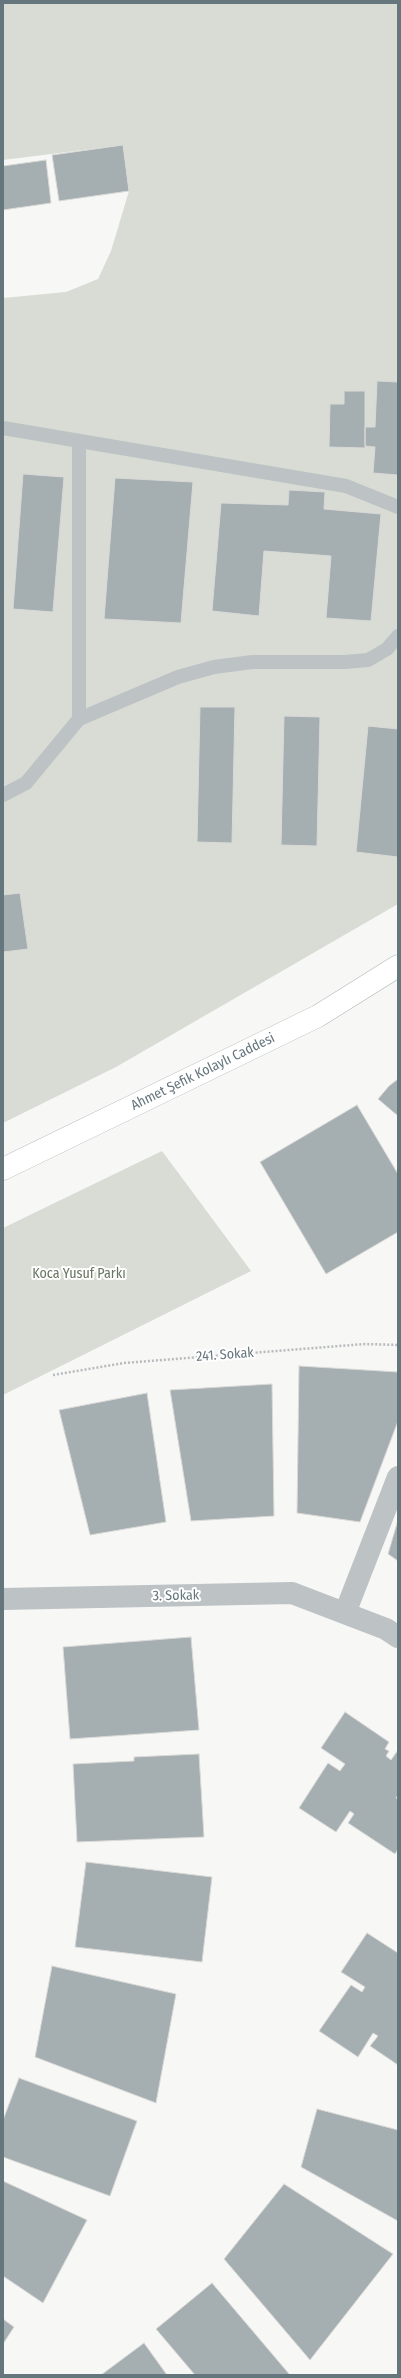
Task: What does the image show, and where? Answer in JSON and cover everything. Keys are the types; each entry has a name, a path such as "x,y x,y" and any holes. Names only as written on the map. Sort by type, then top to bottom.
{"main road":[{"name":"Ahmet Şefik Kolaylı Caddesi","path":"3,1169 318,1016 398,966"}],"street":[{"path":"345,1613 398,1477"},
{"name":"3. Sokak","path":"3,1599 292,1594 386,1629 398,1637"}],"lane":[{"path":"3,428 346,486 398,507"},
{"path":"79,441 79,719"},
{"path":"3,795 26,783 79,719 178,677 214,667 252,662 345,662 368,660 387,649 398,636"}],"path":[{"name":"241. Sokak","path":"54,1375 124,1363 365,1344 398,1345"}],"green space":[{"path":"3,3 398,3 398,904 116,1067 3,1123 3,298 66,292 98,279 111,251 129,191 123,145 3,160"},
{"name":"Koca Yusuf Parkı","path":"162,1151 251,1271 3,1395 3,1228"}],"building":[{"path":"123,145 129,191 59,201 52,155"},
{"path":"46,160 51,203 3,210 3,166"},
{"path":"377,381 398,382 398,475 373,473 375,447 365,446 365,427 375,427"},
{"path":"344,391 365,391 365,448 329,447 330,404 344,404"},
{"path":"23,474 64,477 53,612 13,609"},
{"path":"115,478 193,482 181,623 104,619"},
{"path":"289,490 325,492 324,509 381,514 371,621 326,618 331,556 264,551 259,616 212,611 221,503 288,505"},
{"path":"200,707 235,707 232,843 197,842"},
{"path":"284,716 320,717 317,846 281,845"},
{"path":"368,726 398,729 398,857 356,852"},
{"path":"20,893 28,949 3,952 3,895"},
{"path":"398,1079 398,1116 378,1099 389,1086"},
{"path":"357,1105 398,1174 398,1232 326,1274 260,1162"},
{"path":"299,1366 398,1372 398,1421 360,1522 297,1513"},
{"path":"272,1384 274,1516 191,1521 170,1390"},
{"path":"147,1393 166,1522 90,1535 59,1410"},
{"path":"398,1520 398,1561 388,1554"},
{"path":"191,1637 199,1730 70,1739 63,1647"},
{"path":"345,1712 389,1742 385,1749 389,1751 386,1756 391,1760 398,1750 398,1795 396,1798 398,1800 398,1849 395,1854 348,1823 354,1814 350,1811 336,1832 299,1808 328,1763 340,1771 345,1764 321,1748"},
{"path":"199,1754 204,1837 77,1842 73,1764 134,1761 134,1757"},
{"path":"86,1862 212,1877 202,1962 75,1947"},
{"path":"367,1933 398,1953 398,2065 370,2046 378,2036 373,2033 358,2057 319,2031 351,1985 362,1992 365,1987 341,1972"},
{"path":"52,1966 176,1994 156,2103 35,2057"},
{"path":"19,2078 137,2121 110,2196 3,2157 3,2120"},
{"path":"317,2109 398,2130 398,2221 301,2167"},
{"path":"3,2181 87,2220 43,2303 3,2276"},
{"path":"284,2184 393,2254 310,2360 224,2259"},
{"path":"212,2283 290,2375 195,2375 156,2329"},
{"path":"3,2319 14,2327 3,2344"},
{"path":"144,2343 167,2375 101,2375"}]}
